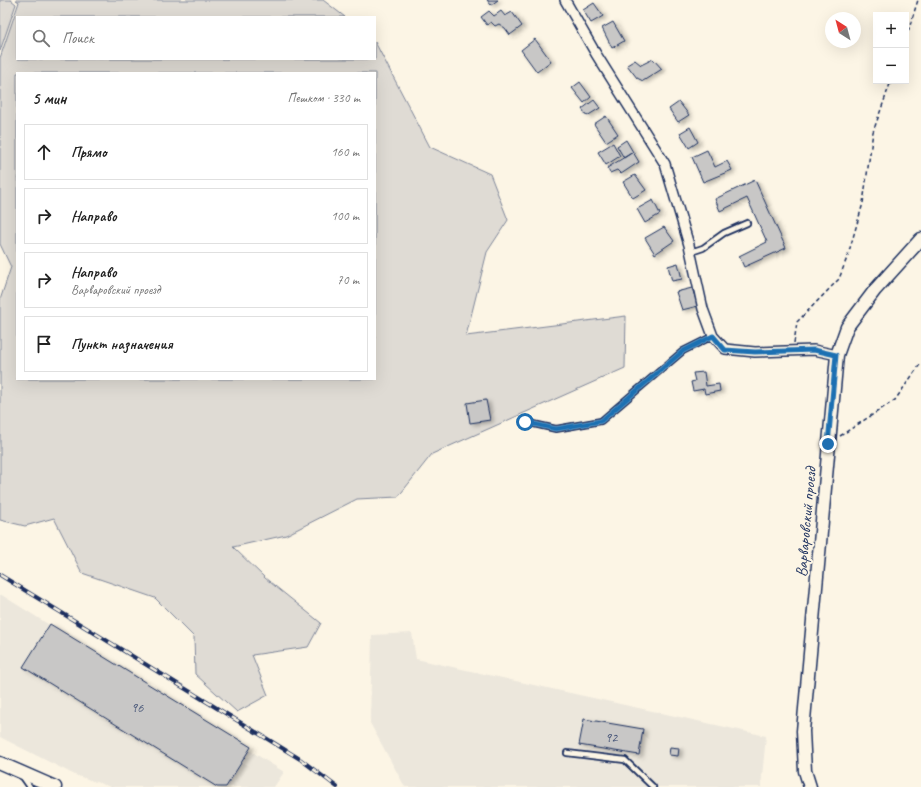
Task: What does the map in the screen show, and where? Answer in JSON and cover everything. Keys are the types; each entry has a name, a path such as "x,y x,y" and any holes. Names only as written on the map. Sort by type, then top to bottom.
{"street":[{"path":"565,0 600,60 665,164 691,252 703,309 713,336 725,350 755,352 814,350 836,355"},
{"name":"Варваровский проезд","path":"810,787 805,771 803,732 836,355 847,327 875,290 921,239"},
{"path":"0,763 55,787"}],"lane":[{"path":"691,252 703,248 724,233 747,223"},
{"path":"525,422 556,429 601,421 683,351 713,336"},
{"path":"567,753 625,760 653,787"},
{"path":"19,771 30,787"}],"path":[{"path":"909,28 918,0"},
{"path":"793,350 797,322 839,279 848,255 863,203 873,132 891,84"},
{"path":"828,444 896,400 921,363"}],"shaded area":[{"path":"0,0 11,0 16,4 0,51"},
{"path":"16,0 323,0 344,16 16,16 16,60 376,60 376,44 430,147 490,174 508,220 487,252 466,336 626,316 625,368 432,454 398,497 357,499 286,535 233,547 265,578 321,623 308,647 252,655 268,695 237,712 195,674 194,637 155,598 82,573 54,518 25,526 0,520 0,300 11,267 0,244 0,58 19,2"},
{"path":"0,594 284,772 274,787 111,787 75,775 0,737"},
{"path":"412,633 416,659 766,736 761,787 405,787 370,723 372,635"}],"building":[{"path":"487,0 498,0 491,5"},
{"path":"594,3 603,16 591,23 583,10"},
{"path":"489,11 494,16 501,11 505,16 512,12 522,26 510,35 505,28 499,24 495,26 491,22 487,25 481,17"},
{"path":"613,22 624,41 612,48 602,28"},
{"path":"535,39 551,61 537,72 521,50"},
{"path":"653,59 662,69 643,81 637,78 627,65 635,60 641,65"},
{"path":"580,82 591,97 584,103 572,88"},
{"path":"594,100 600,108 587,116 582,109"},
{"path":"679,102 689,115 678,122 669,109"},
{"path":"606,116 618,134 606,142 594,124"},
{"path":"690,127 698,142 689,148 680,133"},
{"path":"626,140 633,152 624,158 617,146"},
{"path":"613,143 620,156 606,165 598,152"},
{"path":"707,150 715,167 727,161 732,170 703,182 692,157"},
{"path":"633,152 639,162 621,174 617,170 610,173 607,168"},
{"path":"635,175 646,190 633,198 623,182"},
{"path":"755,180 786,248 744,267 739,256 767,242 747,198 720,211 715,199"},
{"path":"653,200 660,214 645,223 637,209"},
{"path":"664,227 674,241 655,254 645,238"},
{"path":"678,263 682,279 672,281 668,266"},
{"path":"692,288 698,306 682,310 676,292"},
{"path":"704,372 706,386 719,384 720,391 705,394 704,389 693,391 691,382 695,381 693,373"},
{"path":"486,400 490,420 470,423 467,403"},
{"path":"50,624 251,747 226,787 217,787 23,667"},
{"path":"584,719 643,729 639,755 579,745"},
{"path":"670,747 679,748 678,756 669,755"}],"railway":[{"path":"0,575 300,759 337,787"}],"route":[{"path":"525,422 556,429 601,421 683,351 713,336 725,350 755,352 814,350 836,355 828,444"}]}
